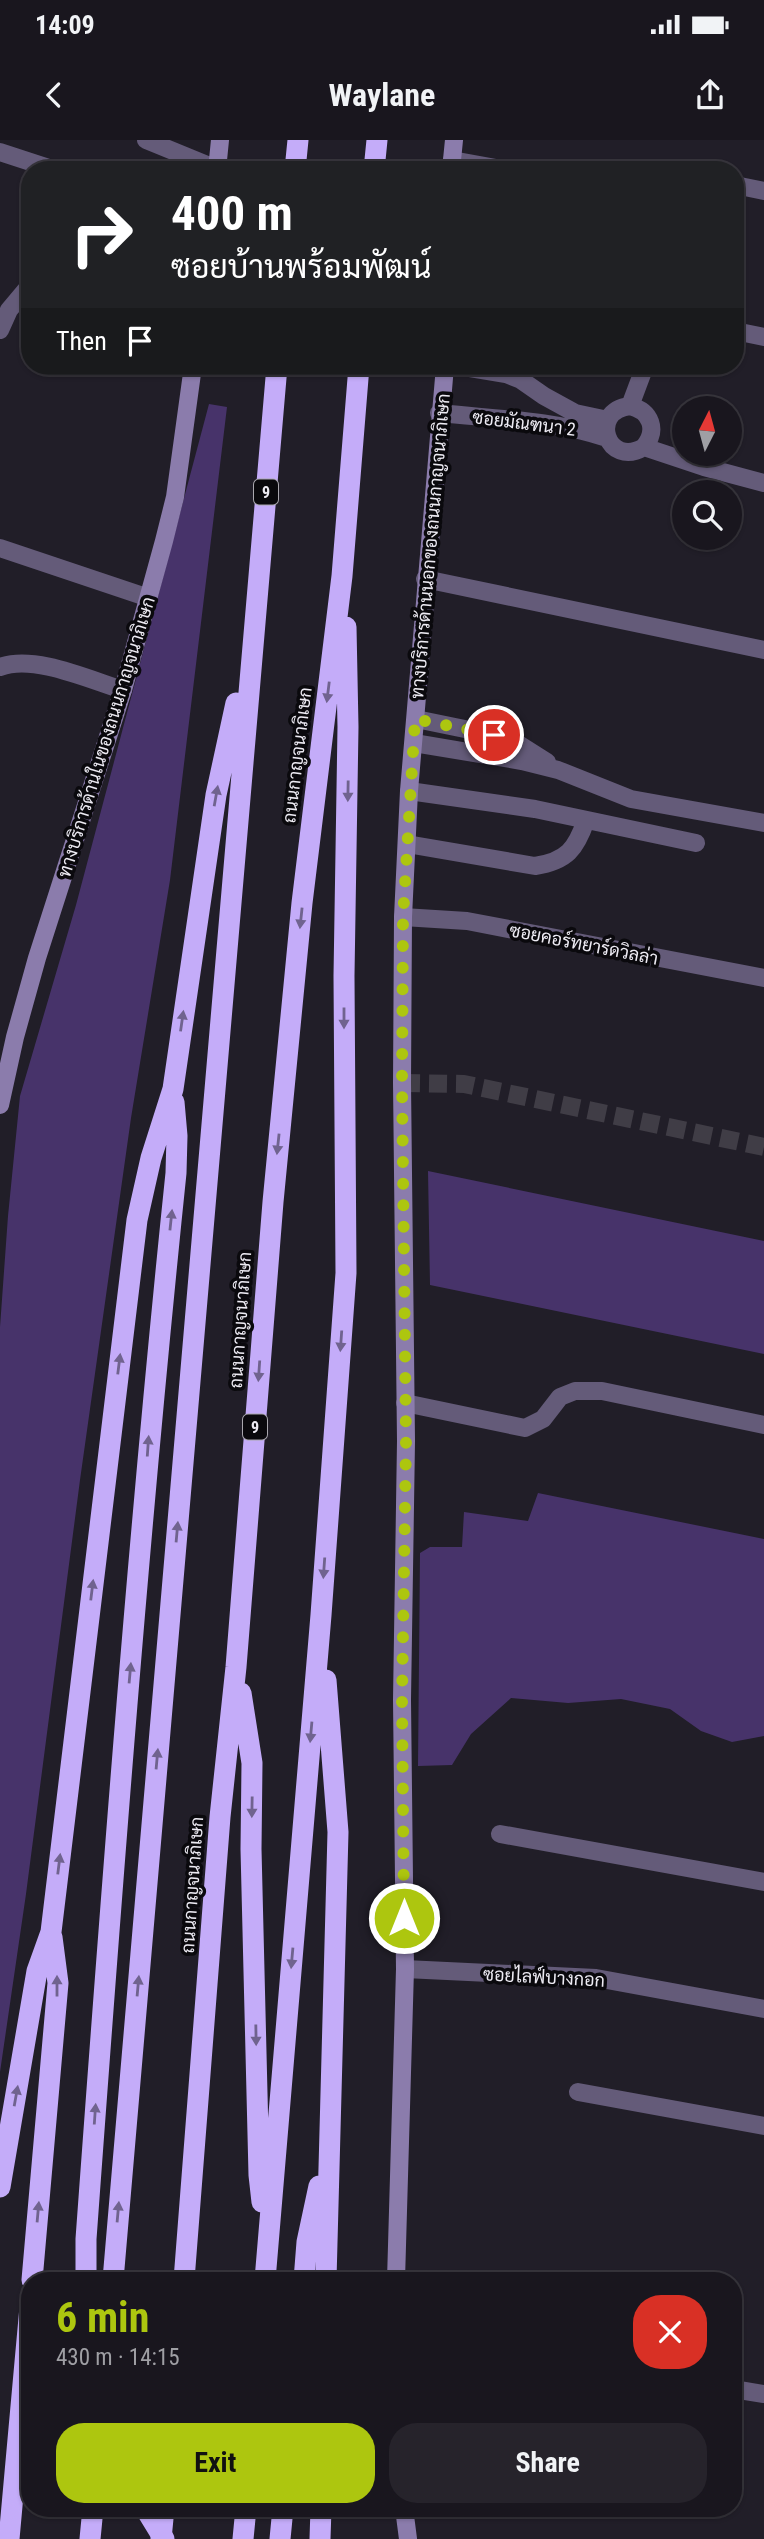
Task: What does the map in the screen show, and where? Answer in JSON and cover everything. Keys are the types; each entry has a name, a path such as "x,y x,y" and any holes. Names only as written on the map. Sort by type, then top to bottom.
{"highway":[{"path":"296,161 298,140"},
{"path":"375,161 377,140"},
{"name":"9","path":"114,2272 277,375"},
{"name":"ถนนกาญจนาภิเษก","path":"185,2272 272,1202 302,903 342,576 358,375"},
{"path":"266,2272 321,1615 346,1273 344,976 348,651 342,576"},
{"path":"0,2187 37,1971 51,1932 136,1232 151,1158 173,1089 216,795 255,619"},
{"path":"86,2272 86,2239 119,1790 152,1404 176,1173 177,1136 173,1089"},
{"path":"321,1615 338,1832 326,2272"},
{"path":"236,1667 252,1763 251,1849 259,2175 267,2252"},
{"path":"33,2272 58,1983 51,1932"},
{"path":"305,2272 307,2242 330,2133"},
{"path":"9,2539 21,2406"},
{"path":"90,2539 92,2517"},
{"path":"150,2517 163,2539"},
{"path":"163,2539 164,2517"},
{"path":"243,2539 245,2517"},
{"path":"280,2539 281,2517"},
{"path":"320,2539 321,2517"}],"main road":[{"path":"218,161 220,140"},
{"path":"452,161 454,140"},
{"name":"ทางบริการด้านในของถนนกาญจนาภิเษก","path":"0,1105 37,958 123,690 149,598 175,496 193,375"},
{"name":"ทางบริการด้านนอกของถนนกาญจนาภิเษก","path":"396,2272 405,1969 402,1700 405,1403 403,917 409,791 444,375"},
{"path":"405,2517 408,2539"}],"street":[{"path":"146,140 197,161"},
{"path":"0,152 28,161"},
{"path":"744,187 764,191"},
{"path":"0,330 9,310 21,296"},
{"path":"744,333 764,337"},
{"name":"ซอยมัณฑนา 2","path":"509,375 522,380 544,396 575,412 608,420"},
{"path":"630,406 642,375"},
{"path":"607,438 608,420 615,411 630,406 645,412 649,419 652,434 644,447"},
{"name":"ซอยมัณฑนา 2","path":"439,413 536,422 587,431 607,438 617,449 624,452 644,447 764,483"},
{"path":"0,548 149,598"},
{"path":"425,579 764,650"},
{"path":"0,667 19,663 44,666 123,690"},
{"path":"415,719 494,735 517,743 558,770"},
{"path":"414,743 522,761 558,770 631,799 764,823"},
{"path":"409,791 535,809 696,843"},
{"path":"407,844 535,866 550,864 566,856 578,843 586,820"},
{"name":"ซอยคอร์ทยาร์ดวิลล่า","path":"403,917 467,921 764,978"},
{"path":"405,1403 525,1428 543,1419 560,1397 575,1391 603,1391 764,1424"},
{"path":"500,1834 764,1882"},
{"name":"ซอยไลฟ์บางกอก","path":"405,1969 596,1978 764,2009"},
{"path":"578,2091 764,2126"},
{"path":"742,2390 764,2394"}],"shaded area":[{"path":"209,404 227,407 170,880 131,1118 0,2072 0,1327 20,1096 76,905"},
{"path":"428,1171 764,1241 764,1354 430,1285"},
{"path":"538,1493 764,1539 764,1736 732,1742 701,1731 670,1709 621,1699 568,1703 511,1698 471,1734 452,1765 418,1766 420,1553 430,1547 462,1547 464,1512 528,1521"}],"tunnel":[{"path":"402,1083 464,1084 764,1147"}],"route":[{"path":"404,1918 402,1700 406,1441 403,917 415,719 494,735"}]}
